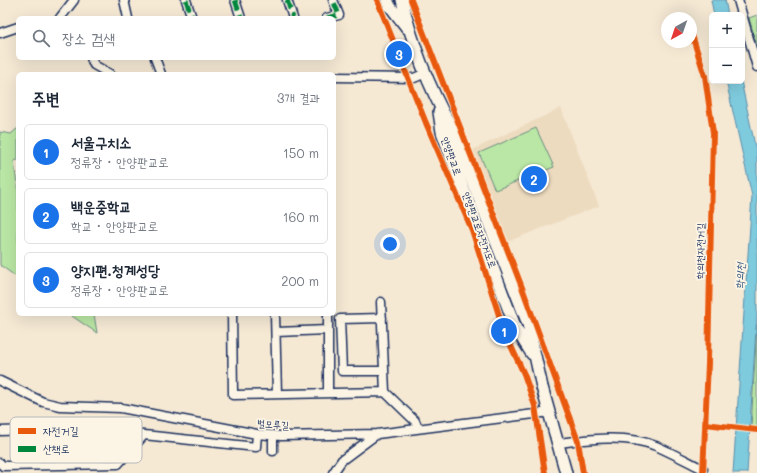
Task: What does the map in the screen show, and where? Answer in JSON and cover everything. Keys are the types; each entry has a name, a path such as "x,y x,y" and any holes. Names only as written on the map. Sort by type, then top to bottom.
{"main road":[{"name":"안양판교로","path":"387,0 409,30"},
{"name":"안양판교로","path":"402,0 409,30 438,103 452,129 528,324 536,362 566,473"}],"street":[{"path":"62,16 74,0"},
{"path":"124,0 128,16"},
{"path":"186,0 191,16"},
{"path":"235,0 240,16"},
{"path":"287,0 292,16"},
{"path":"333,0 339,15 335,16"},
{"path":"738,0 757,67"},
{"path":"0,33 16,28"},
{"path":"156,60 160,72"},
{"path":"92,61 93,72"},
{"path":"92,61 107,72"},
{"path":"336,77 414,78 426,73"},
{"path":"381,302 385,392 416,421 418,428"},
{"path":"232,316 233,395 385,392"},
{"path":"275,316 277,394"},
{"path":"328,316 328,393"},
{"path":"382,318 340,319 342,371 384,372"},
{"path":"276,332 328,330"},
{"name":"벌모루길","path":"0,381 43,402 60,406 121,408 257,434 273,435 376,434 550,412"},
{"path":"0,430 10,430"},
{"path":"144,435 256,447 257,434"},
{"path":"333,473 342,460 376,434"},
{"path":"273,435 273,451"},
{"path":"559,443 585,440 627,440 655,446 703,469"},
{"path":"0,463 2,466 119,463"}],"shaded area":[{"path":"561,108 599,206 504,243 468,152"}],"green space":[{"path":"757,15 757,46 749,18"},
{"path":"536,128 554,167 495,190 479,153"},
{"path":"16,130 16,160 14,161 16,177 16,277 0,265 0,132 11,134"},
{"path":"72,316 94,316 97,333"},
{"path":"757,324 757,428 751,428"}],"water":[{"path":"711,0 725,0 727,12 713,12"},
{"name":"학의천","path":"727,84 742,84 757,155 757,313 747,473 733,473 752,196"}],"marked path":[{"path":"186,0 191,16"},
{"path":"235,0 240,16"},
{"path":"287,0 292,16"},
{"path":"333,0 339,15 335,16"}],"cycle path":[{"name":"안양판교로자전거도로","path":"377,0 426,123 472,230 504,331 524,374 535,406 545,473"},
{"path":"411,0 523,290 578,441 583,473"},
{"name":"학의천자전거길","path":"696,48 705,76 713,133 708,363 703,473"},
{"path":"705,424 757,430"}],"place":[{"name":"양지편.청계성당","path":"399,54"},
{"name":"백운중학교","path":"534,179"},
{"name":"서울구치소","path":"504,331"}]}
